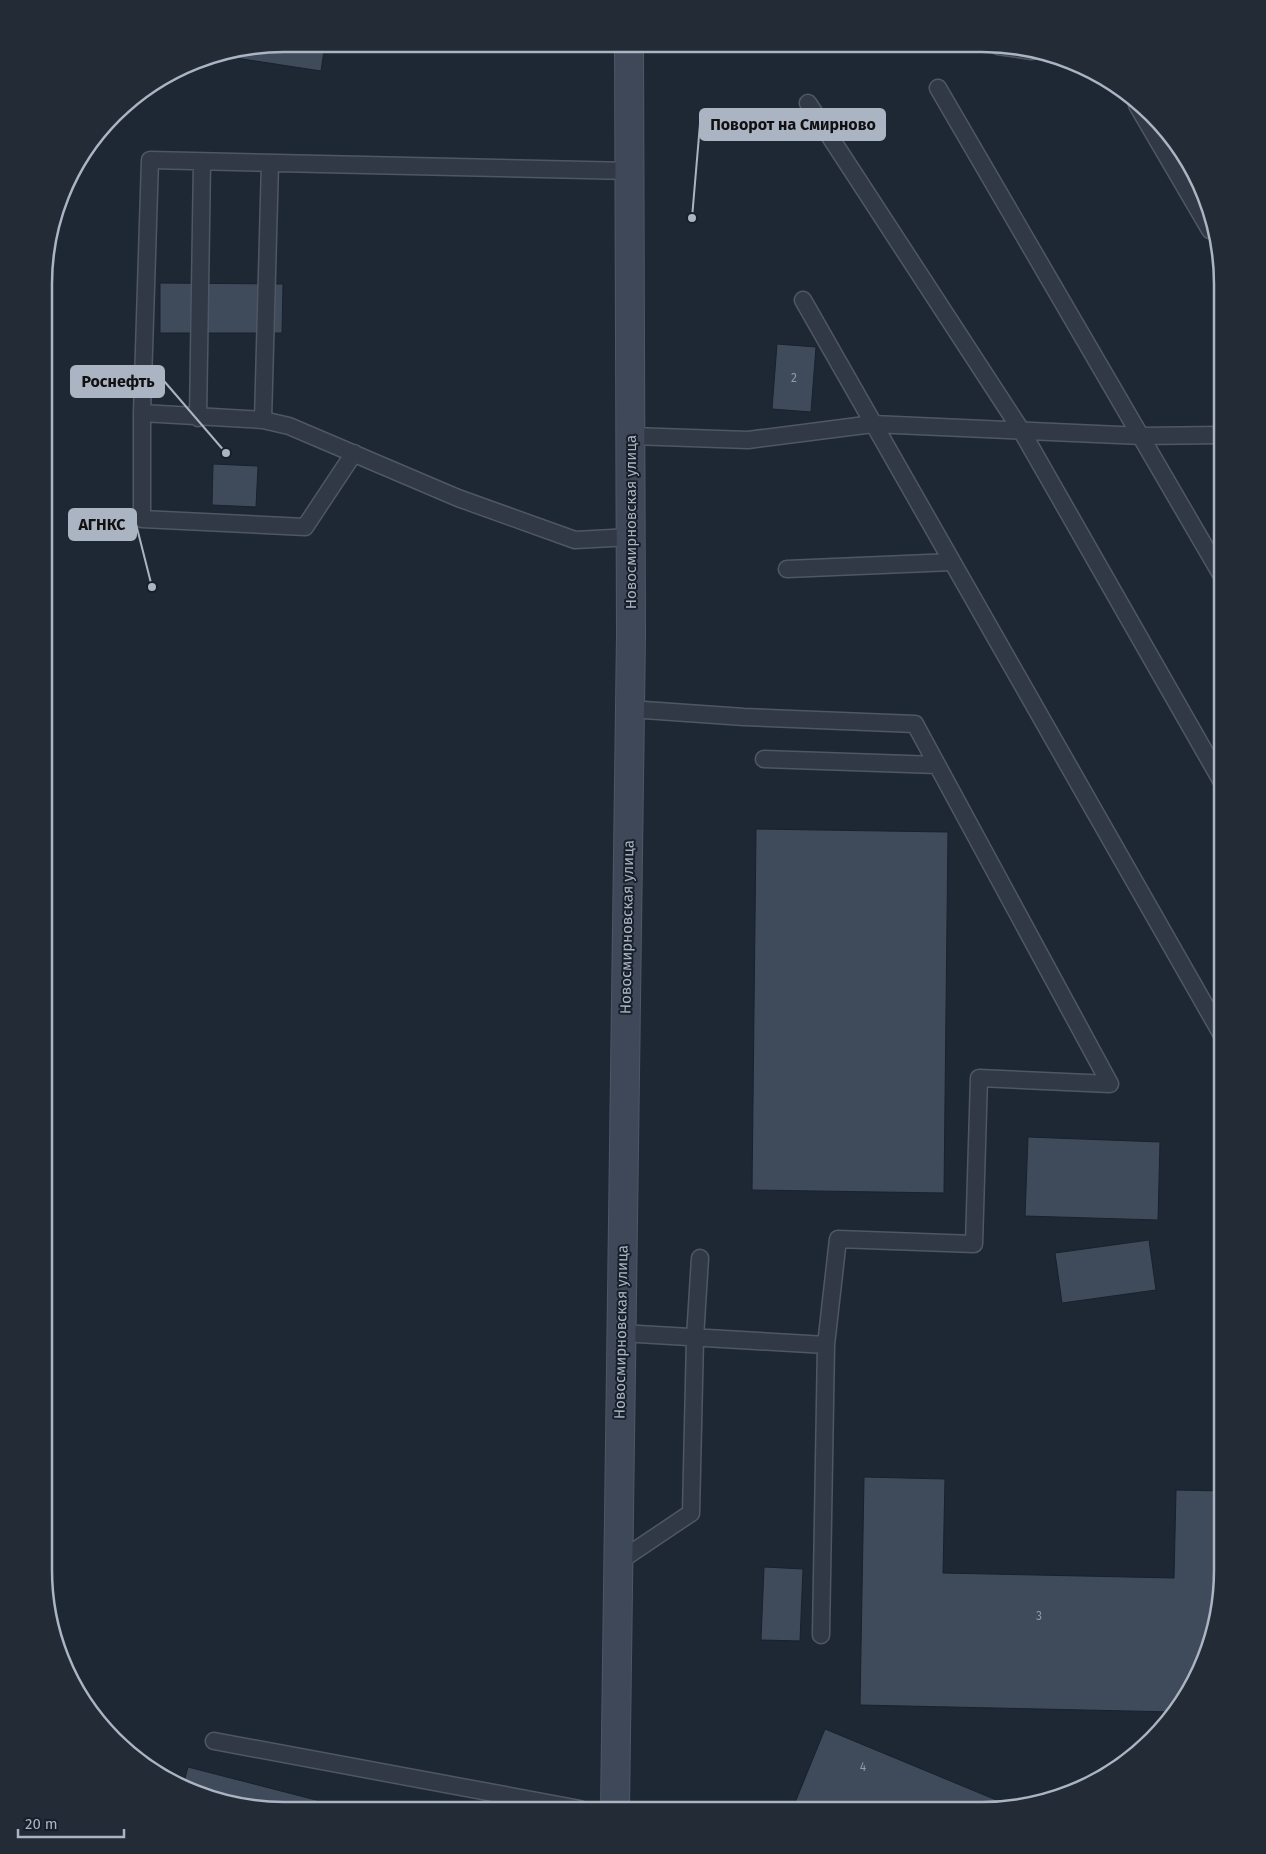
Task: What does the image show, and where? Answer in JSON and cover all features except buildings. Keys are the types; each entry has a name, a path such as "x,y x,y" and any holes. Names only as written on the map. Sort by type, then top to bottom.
{"street":[{"name":"Новосмирновская улица","path":"615,1802 630,709 632,436 629,52"}],"lane":[{"path":"938,88 1214,562"},
{"path":"808,103 1021,430 1214,768"},
{"path":"1148,124 1205,221"},
{"path":"354,453 305,527 142,519 142,413 150,160 630,171"},
{"path":"198,418 202,162"},
{"path":"263,420 270,163"},
{"path":"803,300 1214,1021"},
{"path":"142,413 198,418 263,420 289,426 458,498 575,540 631,537"},
{"path":"632,436 748,440 873,424 1142,436 1214,434"},
{"path":"787,568 952,562"},
{"path":"630,709 915,724 1110,1084 979,1078 974,1244 838,1239 826,1345 821,1635"},
{"path":"764,759 937,765"},
{"path":"618,1562 691,1513 695,1338 700,1258"},
{"path":"621,1333 826,1345"},
{"path":"214,1741 509,1802"}],"place":[{"name":"Поворот на Смирново","path":"692,218"},
{"name":"Роснефть","path":"226,453"},
{"name":"АГНКС","path":"152,587"}]}
